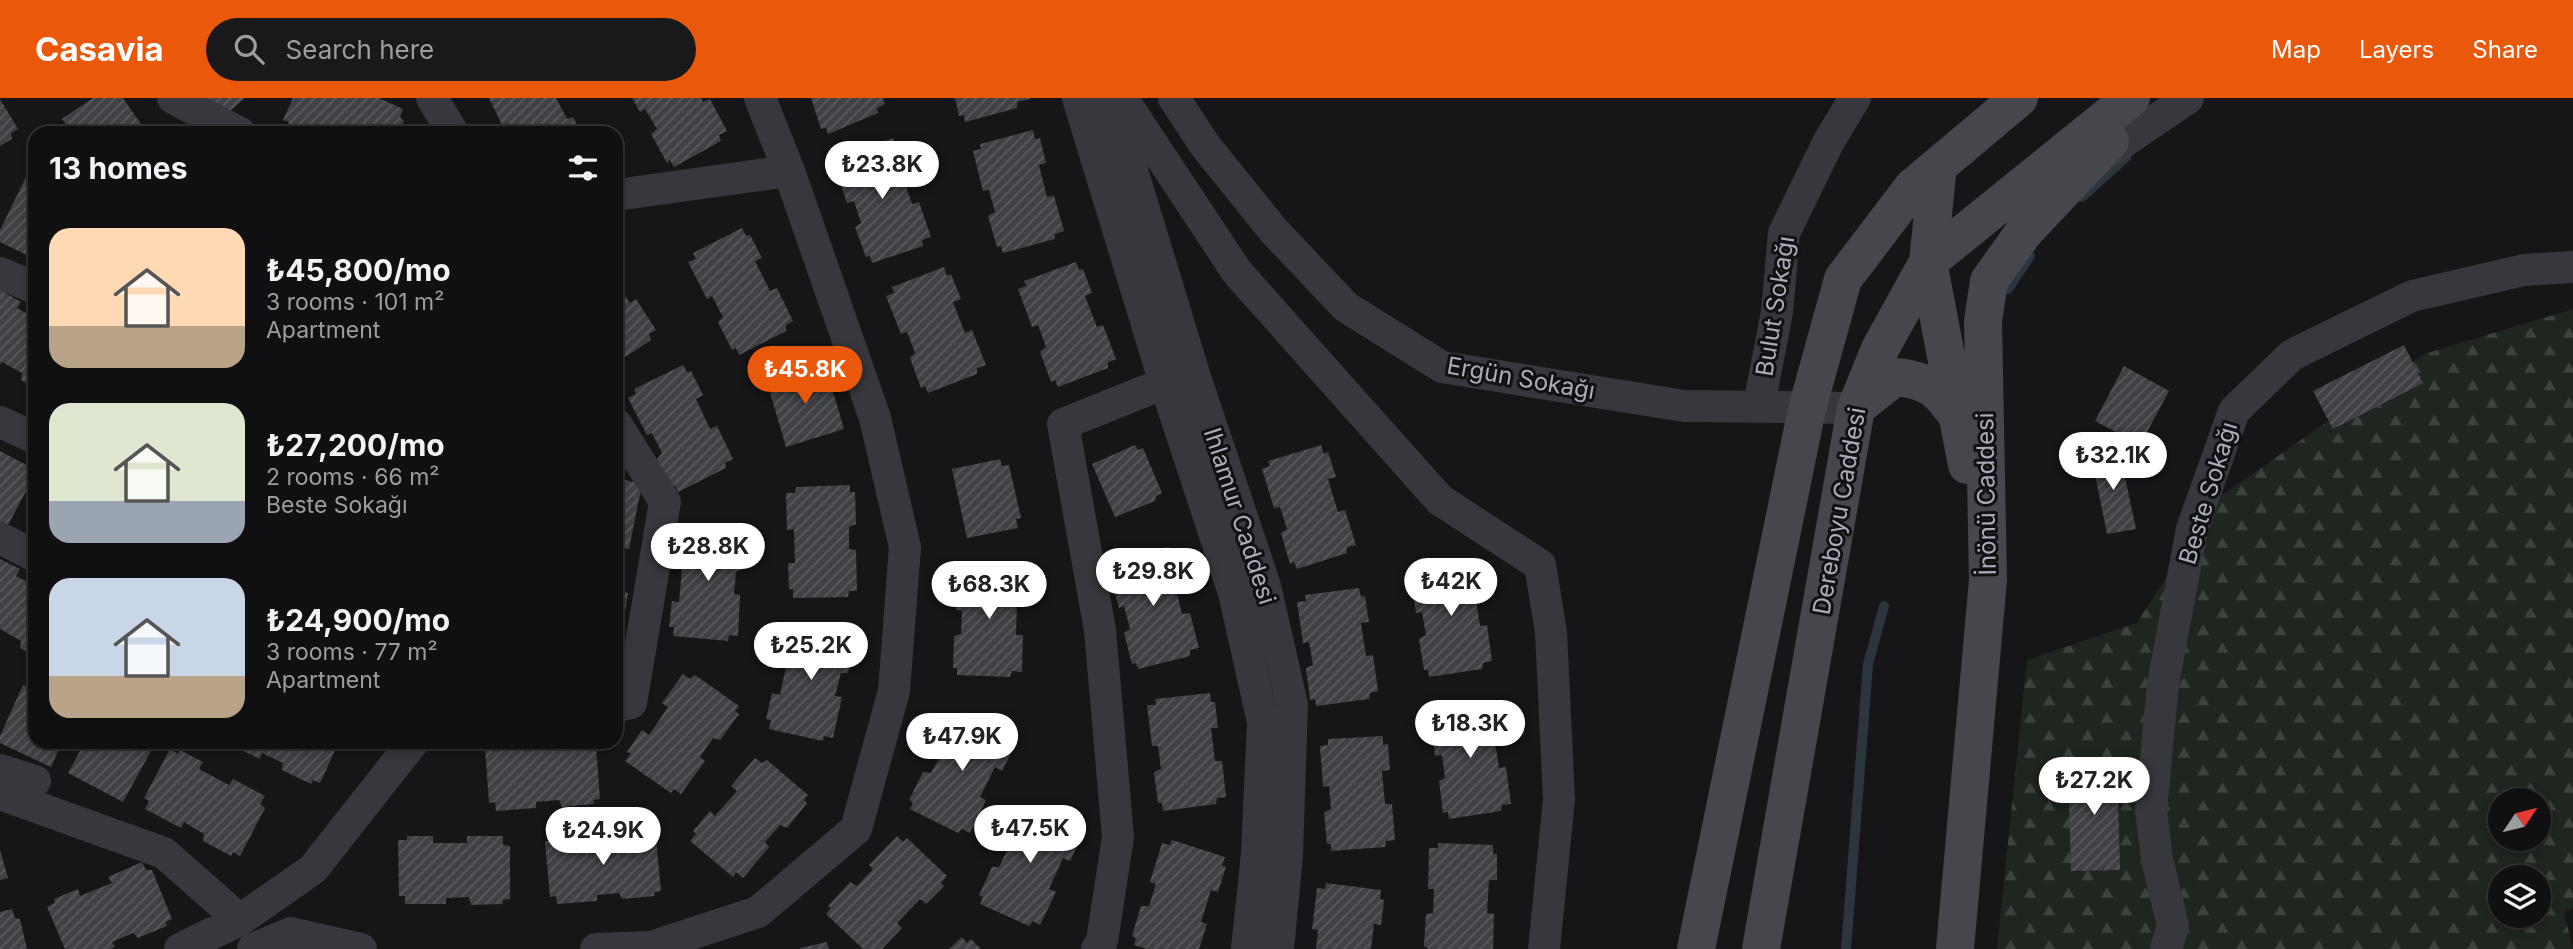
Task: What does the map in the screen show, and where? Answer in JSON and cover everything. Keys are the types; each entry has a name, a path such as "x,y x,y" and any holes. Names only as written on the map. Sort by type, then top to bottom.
{"main road":[{"name":"Dereboyu Caddesi","path":"1696,949 1807,409 1843,279 1913,187 2019,98"},
{"name":"Dereboyu Caddesi","path":"1761,949 1856,408 1880,349 1928,262 2131,98"},
{"name":"İnönü Caddesi","path":"1955,949 1988,580 1983,321 1989,281 2024,232 2150,98"},
{"path":"1938,166 1928,262 1988,580"},
{"path":"1856,408 1895,377 1919,379 1942,394 1959,418"}],"street":[{"path":"173,98 227,126"},
{"path":"432,98 449,126"},
{"path":"596,949 651,947 758,912 856,829 894,691 905,547 875,418 789,171 760,98"},
{"name":"Ihlamur Caddesi","path":"1078,98 1165,383 1234,593 1263,722 1257,854 1247,949"},
{"name":"Ihlamur Caddesi","path":"1100,98 1128,157 1194,374 1265,586 1292,704 1287,855 1278,949"},
{"path":"1122,98 1237,272 1440,500 1540,565 1550,632 1559,799 1544,949"},
{"name":"Ergün Sokağı","path":"1174,98 1204,144 1274,230 1346,307 1442,367 1684,406 1856,408"},
{"name":"Bulut Sokağı","path":"1759,405 1777,312 1784,233 1829,141 1855,98"},
{"path":"2081,171 2188,98"},
{"path":"623,194 789,171"},
{"name":"Beste Sokağı","path":"2166,949 2173,926 2157,859 2151,811 2163,684 2192,529 2234,411 2292,355 2412,296 2524,270 2573,267"},
{"path":"0,273 28,285"},
{"path":"1097,949 1102,941 1118,837 1100,630 1063,424 1165,383"},
{"path":"0,422 28,435"},
{"path":"623,435 665,502 631,703 623,705"},
{"path":"0,538 28,552"},
{"path":"180,949 240,920 313,869 407,749"},
{"path":"0,770 35,781"},
{"path":"0,794 164,853 240,920"},
{"path":"253,949 291,933 361,949"}],"green space":[{"path":"2573,309 2573,908 2564,913 2573,949 1997,949 2027,660 2137,623 2215,500 2424,354"}],"building":[{"path":"93,98 123,98 142,126 67,126 62,119"},
{"path":"199,98 245,98 222,118"},
{"path":"293,98 379,98 403,109 400,117 404,121 402,126 287,126 289,122 283,120"},
{"path":"489,98 556,98 567,119 573,117 578,126 510,126 508,123 502,125"},
{"path":"632,98 701,98 703,102 710,99 727,131 719,135 721,141 674,167 670,160 667,163 651,134 657,129 645,109 640,112"},
{"path":"811,98 883,98 885,104 877,108 878,113 828,134 826,128 821,129"},
{"path":"955,98 1030,99 1017,102 1017,108 965,122 964,115 959,116"},
{"path":"0,99 18,129 11,133 12,139 0,146"},
{"path":"1033,130 1035,139 1040,138 1046,163 1039,165 1047,197 1054,196 1064,231 1055,234 1055,239 1003,253 1001,246 997,247 988,216 995,212 989,190 983,191 973,151 981,149 980,144"},
{"path":"893,138 896,147 900,145 908,170 901,172 912,204 919,202 931,237 922,240 923,246 872,263 870,256 866,257 855,227 861,223 854,201 847,203 834,164 842,161 840,156"},
{"path":"26,177 28,256 0,242 0,230"},
{"path":"742,228 746,236 750,235 762,258 755,261 770,291 777,288 793,321 786,325 786,331 739,355 736,348 732,350 718,322 723,317 712,296 707,299 688,262 696,259 693,253"},
{"path":"1076,262 1079,270 1083,269 1092,293 1085,296 1097,327 1103,325 1116,359 1108,362 1108,368 1058,387 1055,380 1051,382 1040,352 1046,347 1038,325 1032,327 1018,289 1026,286 1024,281"},
{"path":"944,267 947,276 951,274 961,299 953,302 965,333 972,330 986,365 977,368 977,374 928,393 925,386 921,388 910,358 915,353 907,332 901,334 886,296 894,293 892,287"},
{"path":"0,290 21,302 17,308 28,314 28,384 21,380 22,373 2,362 0,365"},
{"path":"623,292 630,303 636,299 656,330 649,334 651,340 623,358"},
{"path":"2404,345 2423,383 2333,429 2313,391"},
{"path":"683,365 688,373 691,371 703,395 696,399 710,429 717,426 733,459 725,463 726,468 678,492 675,485 671,487 657,459 662,453 652,433 647,435 628,398 636,394 634,389"},
{"path":"825,365 844,429 786,447 767,382"},
{"path":"2124,366 2169,391 2140,445 2095,421"},
{"path":"1135,445 1138,450 1143,448 1162,493 1156,496 1155,501 1115,517 1092,464"},
{"path":"1321,445 1324,454 1328,452 1336,477 1328,479 1338,512 1345,510 1356,545 1347,547 1347,553 1297,569 1294,562 1290,564 1281,533 1287,529 1280,507 1274,508 1262,469 1270,466 1268,461"},
{"path":"2119,449 2136,529 2107,534 2091,454"},
{"path":"0,451 28,466 28,488 7,527 0,523"},
{"path":"1000,459 1002,466 1009,465 1021,518 1016,519 1018,528 967,538 952,469"},
{"path":"623,480 642,484 629,549 623,548"},
{"path":"850,485 850,492 855,492 856,524 849,527 849,549 856,550 857,591 849,591 848,597 793,598 793,589 789,589 788,563 795,563 794,529 787,530 786,493 795,493 796,487"},
{"path":"688,526 742,530 741,538 745,537 743,569 736,572 734,594 740,595 738,636 729,635 728,641 673,636 674,627 669,627 672,601 679,602 682,568 675,567 677,531 686,532"},
{"path":"1169,547 1171,556 1175,554 1182,580 1174,581 1182,614 1190,613 1199,648 1190,650 1190,656 1138,669 1136,663 1132,664 1124,633 1130,629 1124,606 1119,608 1108,568 1116,566 1115,560"},
{"path":"1473,558 1474,567 1478,566 1482,592 1475,593 1480,626 1487,625 1492,661 1483,663 1482,669 1429,677 1428,670 1424,670 1419,639 1426,635 1422,612 1416,613 1410,573 1418,571 1418,566"},
{"path":"0,559 20,569 16,576 28,582 28,652 20,648 21,641 0,629"},
{"path":"966,564 1021,566 1021,576 1025,576 1025,601 1017,601 1016,635 1023,635 1022,672 1012,671 1010,677 957,675 957,668 953,668 954,636 961,634 962,611 956,610 958,570 966,570"},
{"path":"1359,588 1361,597 1365,596 1369,622 1361,623 1366,656 1373,655 1378,691 1370,693 1369,699 1316,706 1315,699 1310,700 1306,668 1313,665 1309,642 1303,643 1297,602 1306,601 1305,595"},
{"path":"623,592 628,593 623,625"},
{"path":"800,622 852,634 851,641 855,642 848,673 841,673 835,696 842,697 833,738 824,736 823,741 769,729 771,720 766,719 772,693 780,695 787,662 780,661 789,625 797,627"},
{"path":"683,674 690,679 695,675 739,706 735,711 739,714 720,740 713,738 700,757 705,761 681,794 674,789 671,793 625,761 631,754 627,752 642,730 649,735 668,707 662,703"},
{"path":"23,685 28,687 28,749 59,749 51,767 0,743 0,736"},
{"path":"1210,693 1211,702 1215,702 1218,728 1211,728 1215,761 1222,761 1226,797 1217,798 1216,804 1163,811 1162,803 1158,803 1154,772 1161,769 1158,746 1152,746 1147,705 1156,705 1155,699"},
{"path":"1492,700 1493,709 1498,708 1501,734 1494,735 1499,768 1506,767 1511,804 1502,805 1501,811 1449,819 1448,812 1443,813 1439,781 1445,778 1442,755 1435,756 1430,715 1438,714 1437,708"},
{"path":"965,712 1014,737 1010,745 1014,747 1002,771 995,767 980,797 986,800 970,833 962,829 958,833 910,809 913,802 909,800 923,772 931,773 942,753 936,750 955,713 962,717"},
{"path":"1383,736 1383,745 1388,744 1390,770 1382,771 1385,804 1392,804 1395,840 1386,841 1385,847 1331,851 1331,844 1327,844 1324,812 1331,809 1329,786 1323,787 1320,746 1328,745 1328,739"},
{"path":"81,749 151,751 123,802 68,773"},
{"path":"170,749 178,754 180,750 203,762 199,769 229,785 233,779 265,796 260,804 265,808 240,856 233,852 231,856 203,841 204,834 184,822 181,828 145,809 149,801 144,798"},
{"path":"239,749 336,749 320,783 313,780 311,784 282,770 283,763 262,753 260,759"},
{"path":"485,749 596,749 600,799 593,800 594,804 562,807 559,800 536,802 536,808 496,811 495,802 489,803"},
{"path":"755,758 762,763 767,760 808,795 804,800 807,803 787,828 780,825 765,842 769,847 743,878 736,872 733,877 690,841 696,834 693,831 710,811 715,816 737,791 731,786"},
{"path":"2117,763 2120,870 2071,871 2068,764"},
{"path":"1030,805 1081,827 1077,836 1081,838 1070,861 1063,858 1049,889 1056,892 1040,925 1033,921 1029,926 980,904 983,897 979,895 992,867 999,867 1009,846 1003,844 1020,806 1028,810"},
{"path":"649,828 650,837 656,838 661,891 654,892 655,896 622,899 619,893 597,895 597,901 557,904 556,896 550,897 545,841 553,841 553,836 579,834 580,842 613,838 613,831"},
{"path":"407,836 433,836 433,843 467,843 467,836 503,836 503,845 510,846 510,899 503,900 503,904 471,905 469,897 446,898 446,904 405,904 405,896 399,896 398,840 407,840"},
{"path":"897,836 903,842 907,838 947,876 941,883 944,886 926,904 920,899 897,923 902,928 882,949 863,949 826,914 831,908 828,906 850,882 857,886 873,869 869,865"},
{"path":"1172,840 1225,857 1222,866 1226,867 1218,892 1211,890 1201,922 1207,924 1199,949 1147,949 1134,945 1136,938 1132,936 1141,906 1149,906 1156,884 1150,882 1162,843 1170,845"},
{"path":"1438,843 1493,845 1493,854 1497,854 1497,880 1489,880 1487,913 1494,914 1493,949 1429,949 1424,946 1426,914 1433,913 1434,889 1428,889 1429,848 1438,848"},
{"path":"0,850 8,878 0,880"},
{"path":"142,862 146,870 152,870 172,919 166,922 167,926 138,938 133,933 112,942 115,947 111,949 65,949 47,907 55,903 54,899 78,889 80,896 112,883 108,877"},
{"path":"1326,883 1381,890 1380,899 1384,900 1381,925 1374,924 1371,949 1316,949 1318,930 1312,929 1317,888 1325,889"},
{"path":"12,909 15,918 20,919 27,949 0,949 0,912"},
{"path":"962,937 967,943 971,939 981,949 949,949"},
{"path":"827,942 829,949 800,949 800,948"}],"waterway":[{"path":"2082,197 2127,156"},
{"path":"2008,289 2030,256"},
{"path":"1846,949 1868,664 1884,606"}]}
